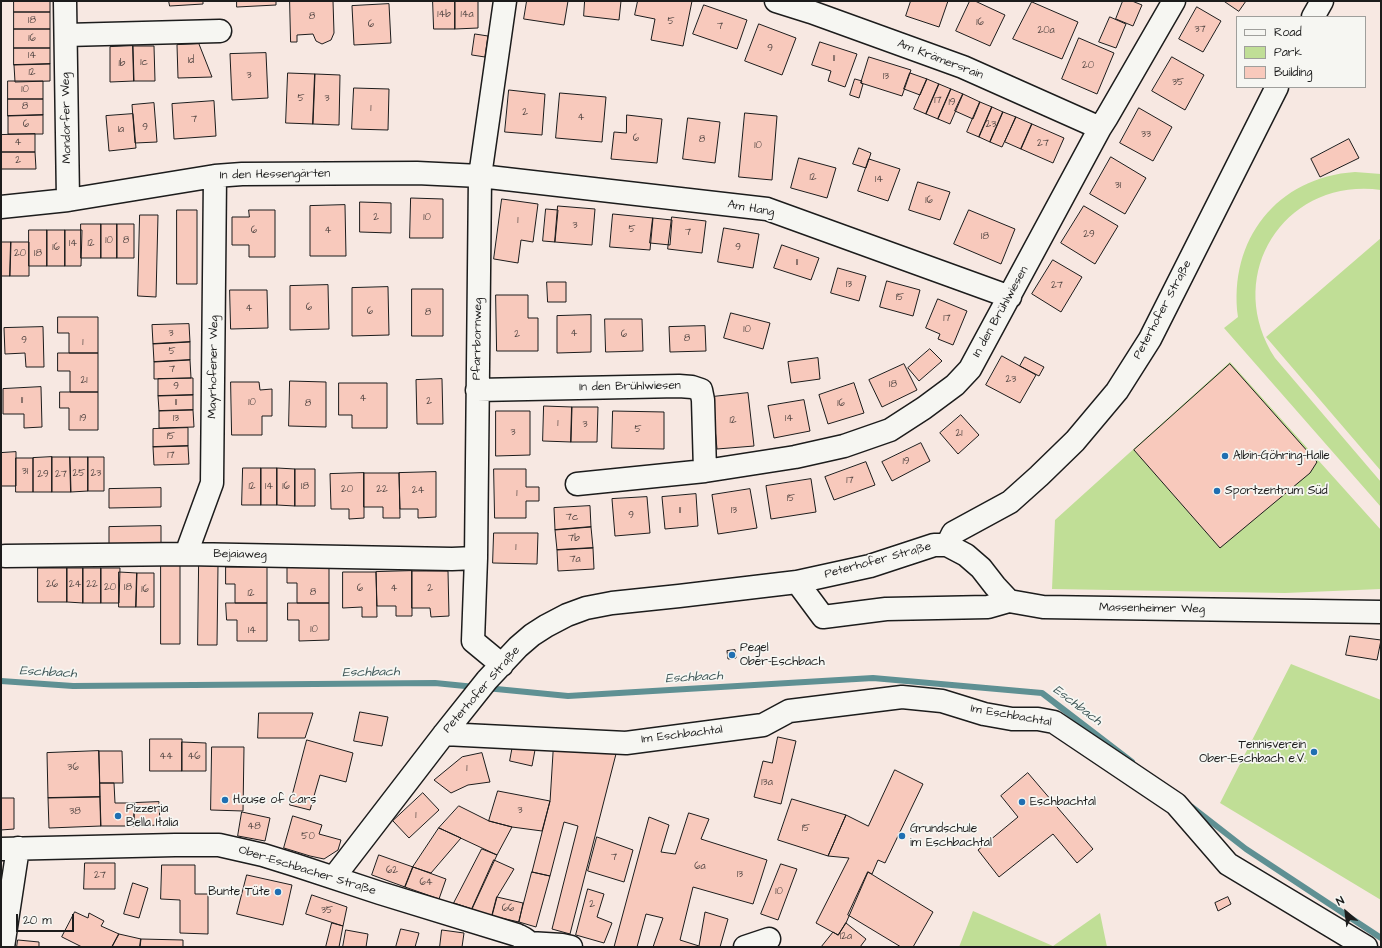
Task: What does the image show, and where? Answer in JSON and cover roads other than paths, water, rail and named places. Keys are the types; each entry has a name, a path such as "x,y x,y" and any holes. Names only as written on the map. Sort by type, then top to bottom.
{"street":[{"name":"Mondorfer Weg","path":"65,1 68,200"},
{"name":"Pfarrbornweg","path":"494,673 473,641 476,558 480,176 505,1"},
{"name":"Am Krämersrain","path":"776,1 811,12 963,68 1100,128"},
{"name":"In den Brühlwiesen","path":"577,484 704,471 795,457 844,446 890,430 943,395 970,369 1100,128 1174,1"},
{"path":"1314,16 1322,1"},
{"path":"66,36 220,31"},
{"name":"Peterhofer Straße","path":"334,878 450,727 494,673 518,647 532,635 566,615 586,608 612,603 796,582 870,566 934,546 946,545 953,533 1010,502 1075,441 1117,391 1150,339 1276,88"},
{"name":"In den Hessengärten","path":"1,207 68,200 215,176 242,174 417,173 480,176"},
{"name":"Mayrhofener Weg","path":"186,554 212,483 215,176"},
{"name":"Am Hang","path":"480,176 767,209 1010,297"},
{"name":"In den Brühlwiesen","path":"477,390 678,386 692,387 701,390 703,400 704,471"},
{"path":"796,582 823,617 886,608 988,607 1009,601 981,568 966,555 946,545"},
{"name":"Bejaiaweg","path":"5,556 186,554 452,559 476,558"},
{"name":"Massenheimer Weg","path":"1009,601 1043,607 1381,612"},
{"name":"Im Eschbachtal","path":"450,727 626,743 763,725 789,711 902,697 942,701 991,715 1012,719 1038,719 1054,722 1176,804 1228,864 1366,947"},
{"name":"Ober-Eschbacher Straße","path":"9,849 219,845 263,855 517,935 525,939 530,945"},
{"path":"3,947 9,849"},
{"path":"745,947 769,939"},
{"path":"530,945 562,945 571,947"}],"waterway":[{"name":"Eschbach","path":"486,688 568,696 873,678 1042,693 1132,762"},
{"name":"Eschbach","path":"1,681 73,686 435,683 475,687"},
{"name":"Eschbach","path":"1192,807 1246,849 1381,938"}],"place":[{"name":"Albin-Göhring-Halle","path":"1225,456"},
{"name":"Sportzentrum Süd","path":"1217,491"},
{"name":"Pegel Ober-Eschbach","path":"732,655"},
{"name":"Tennisverein Ober-Eschbach e.V.","path":"1314,752"},
{"name":"House of Cars","path":"225,800"},
{"name":"Eschbachtal","path":"1022,802"},
{"name":"Pizzeria Bella Italia","path":"118,816"},
{"name":"Grundschule im Eschbachtal","path":"902,836"},
{"name":"Bunte Tüte","path":"278,892"}]}
